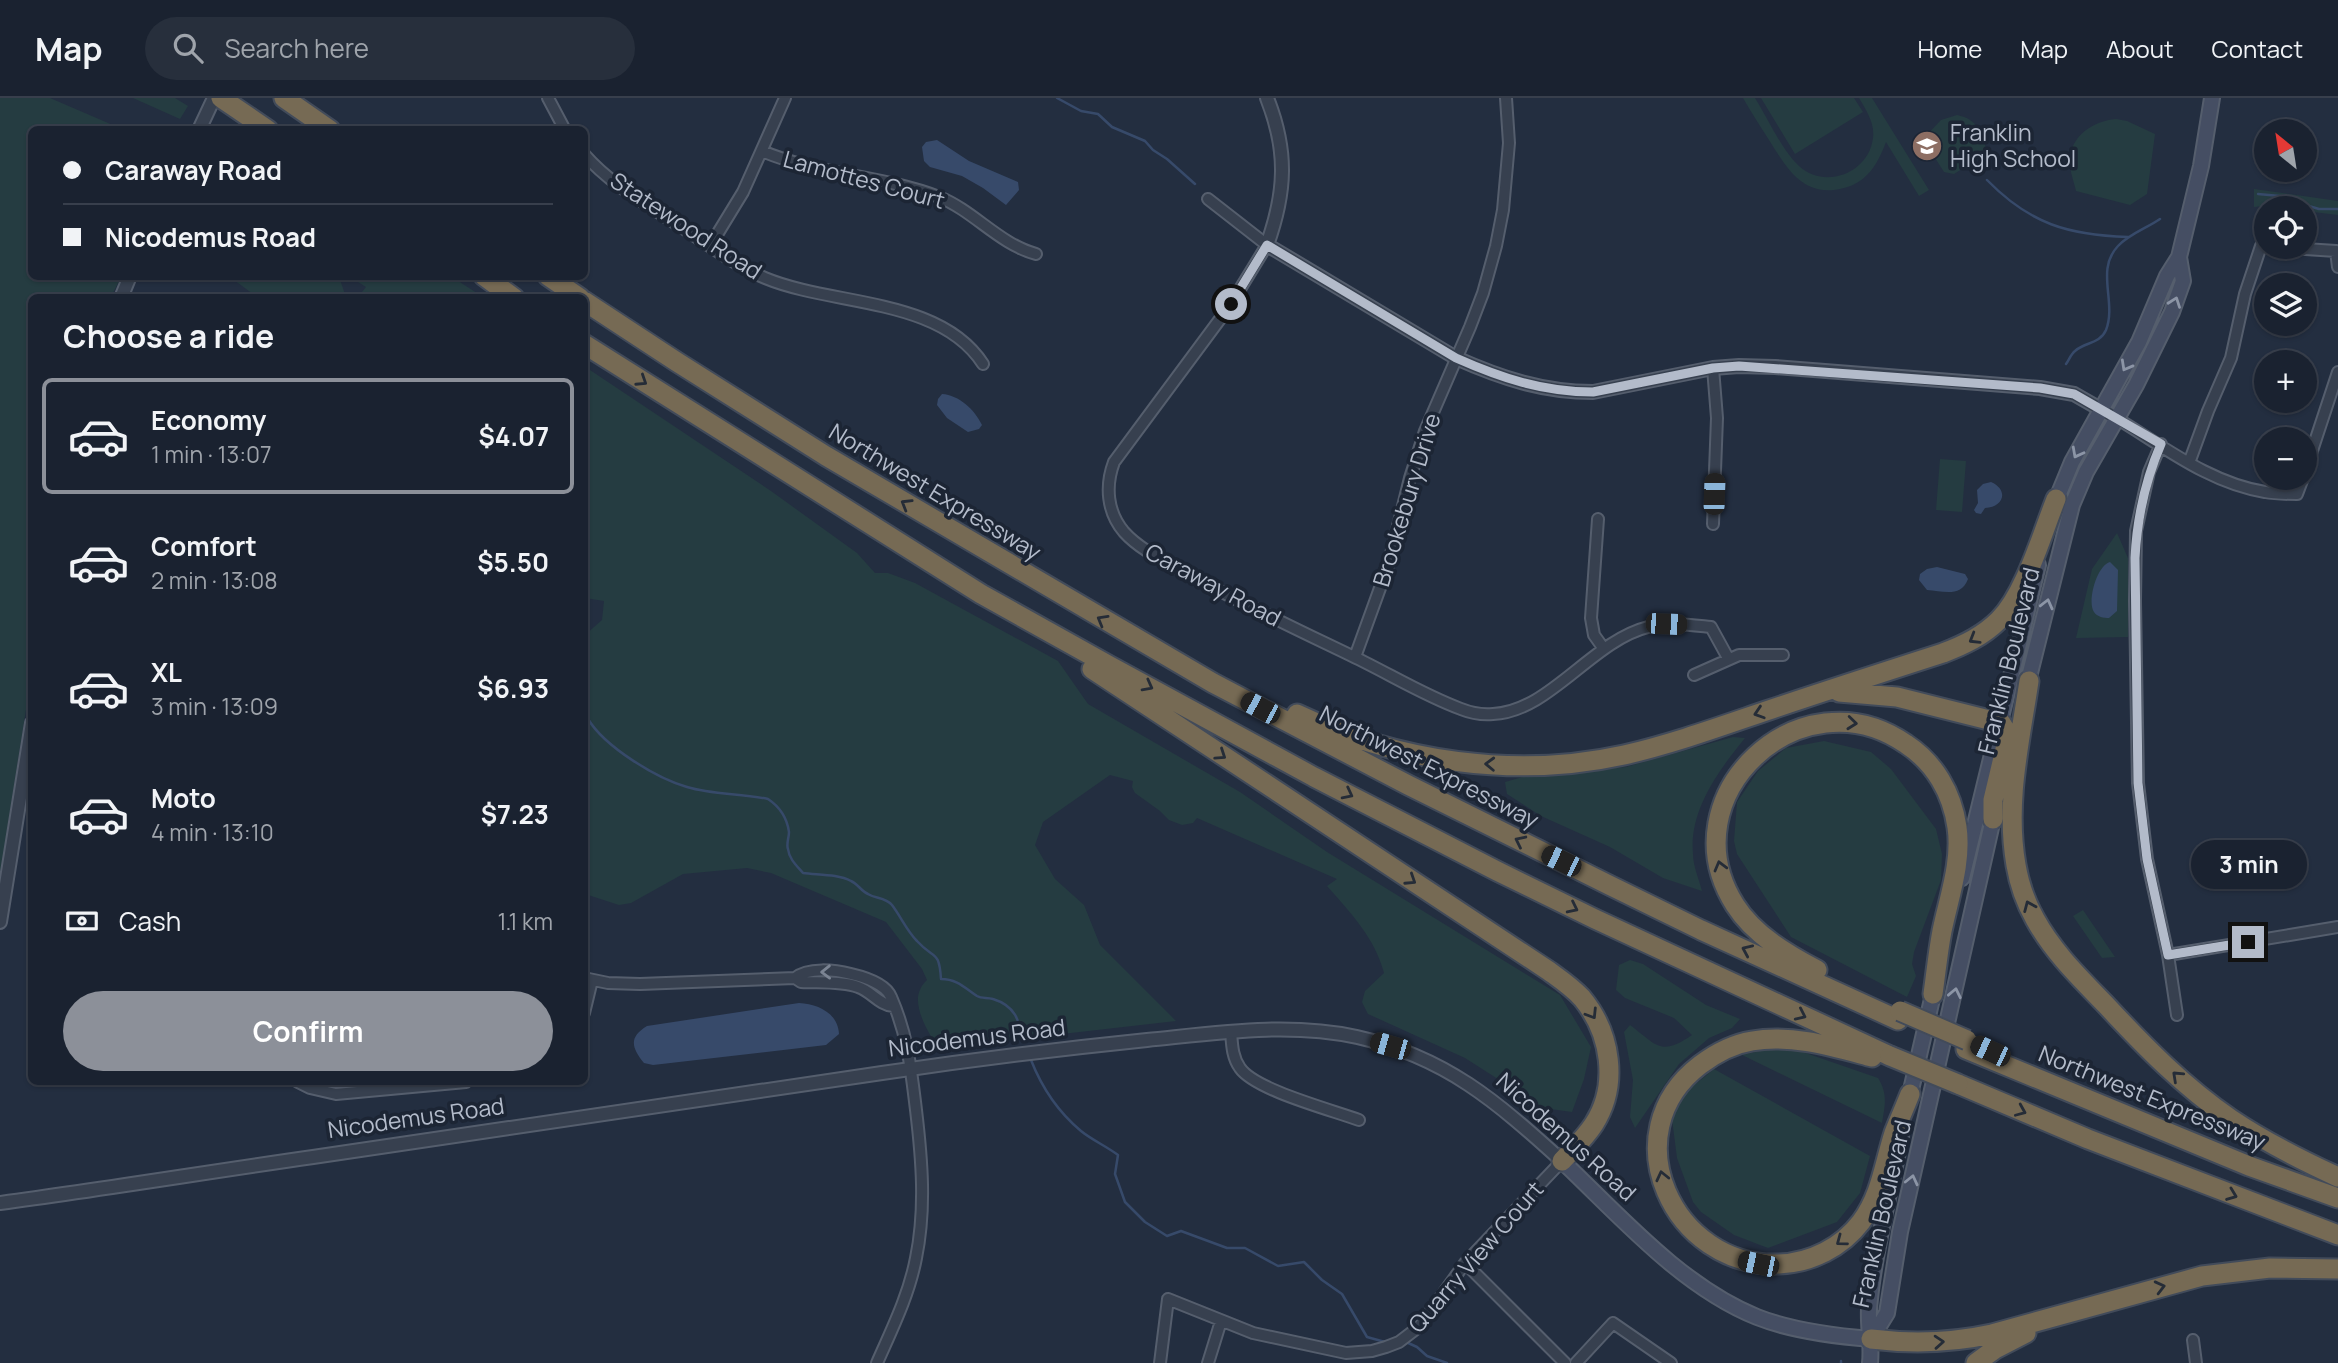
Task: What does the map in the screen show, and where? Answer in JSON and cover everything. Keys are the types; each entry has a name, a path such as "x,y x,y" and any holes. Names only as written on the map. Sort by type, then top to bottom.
{"highway":[{"path":"221,98 262,126"},
{"path":"284,98 324,126"},
{"path":"489,280 509,294"},
{"path":"554,280 574,294"},
{"name":"Northwest Expressway","path":"588,303 826,456 1127,634 1213,683 1408,785 1701,930 2249,1166 2338,1198"},
{"path":"588,347 981,594 1549,971 1580,996 1602,1030 1609,1074 1607,1092 1595,1122 1562,1161"},
{"path":"1127,634 1217,674 1312,721 1348,735 1422,757 1473,764 1552,765 1622,755 1669,743 1943,653 1971,641 2005,613 2016,595 2056,499"},
{"path":"981,594 1314,777 1497,871 1890,1059"},
{"path":"2029,681 2013,783 2011,824 2019,881 2038,925 2052,947 2074,971 2151,1051 2200,1096 2262,1139 2338,1177"},
{"path":"1823,692 1897,697 2001,723 2007,733 2007,741 1993,800 1993,818"},
{"path":"1899,1015 1780,948 1746,920 1727,889 1717,855 1726,797 1734,781 1751,759 1773,741 1789,732 1823,723 1863,724 1885,731 1915,750 1939,776 1954,811 1958,850 1941,935 1933,994"},
{"path":"1910,1094 1894,1134 1879,1191 1870,1208 1852,1233 1825,1252 1792,1264 1758,1264 1740,1260 1707,1245 1675,1211 1668,1198 1660,1174 1658,1148 1660,1131 1670,1099 1680,1084 1703,1062 1716,1054 1741,1043 1771,1040 1825,1045 1890,1059 1929,1072 2088,1139 2338,1236"},
{"path":"1871,1339 1916,1343 1965,1340 1992,1335 2176,1282 2235,1271 2290,1267 2338,1269"},
{"path":"1976,1363 2016,1338 2094,1306"}],"main road":[{"name":"Franklin Boulevard","path":"1871,1339 1869,1311 1877,1255 1910,1094 2056,499 2072,462 2139,342 2167,276 2179,257 2201,166 2212,98"},
{"name":"Franklin Boulevard","path":"1871,1339 1887,1312 1900,1232 1993,818 2072,505 2086,472 2155,350 2172,312 2183,281 2179,257"},
{"name":"Nicodemus Road","path":"1562,1161 1681,1272 1716,1297 1758,1317 1811,1331 1871,1339"},
{"path":"1870,1363 1871,1339"}],"street":[{"path":"201,124 214,98"},
{"path":"548,98 563,126"},
{"path":"710,246 743,192 785,98"},
{"name":"Caraway Road","path":"1267,98 1276,123 1283,163 1280,203 1267,245 1229,307 1114,462 1109,475 1108,490 1111,512 1125,534 1150,553 1235,600 1463,710 1478,714 1513,711 1531,702 1604,649 1647,627 1666,624 1711,627 1728,659"},
{"name":"Brookebury Drive","path":"1355,657 1388,565 1425,431 1483,293 1501,222 1509,143 1506,98"},
{"name":"Lamottes Court","path":"762,151 799,164 941,198 1023,250 1036,254"},
{"name":"Statewood Road","path":"588,158 621,187 744,268 783,285 900,311 923,319 964,341 984,363"},
{"path":"1208,199 1267,245 1456,358 1508,380 1574,392 1610,389 1713,368 1739,366 2040,388 2074,394 2224,481 2266,493 2297,494 2298,490"},
{"path":"2317,250 2336,251 2338,267"},
{"path":"2189,463 2231,358 2245,294 2257,259"},
{"path":"1713,368 1717,418 1713,524"},
{"path":"2317,436 2338,372"},
{"path":"2161,444 2149,472 2136,531 2138,783 2141,819 2177,1015"},
{"path":"1598,519 1591,618 1594,635 1604,649"},
{"path":"1694,675 1728,659 1756,654 1783,656"},
{"path":"0,922 28,748"},
{"path":"2168,955 2338,927"},
{"path":"588,979 640,984 795,978 801,973 832,971 860,976 882,987 891,996 892,1006 906,1034 911,1069 922,1170 921,1223 909,1283 877,1363"},
{"path":"1231,1031 1234,1059 1247,1077 1359,1120"},
{"name":"Nicodemus Road","path":"0,1203 911,1069 1231,1031 1329,1033 1369,1040 1418,1057 1451,1073 1489,1097 1562,1161"},
{"path":"304,1085 336,1094 434,1085"},
{"name":"Quarry View Court","path":"1160,1363 1168,1299 1253,1333 1346,1353 1372,1351 1399,1342 1428,1318 1445,1288 1465,1263 1562,1161"},
{"path":"1465,1263 1565,1363"},
{"path":"1208,1363 1222,1321"},
{"path":"1576,1363 1613,1323 1671,1363"},
{"path":"2193,1340 2196,1363"}],"green space":[{"path":"0,98 50,98 115,126 28,126 28,280 120,280 112,294 28,294 28,697 0,875"},
{"path":"133,98 175,98 188,106 180,119"},
{"path":"1743,98 1755,98 1781,143 1799,166 1821,177 1833,177 1855,169 1870,150 1873,127 1859,98 1872,98 1929,190 1919,196 1886,142 1876,164 1860,181 1844,188 1830,190 1807,185 1790,171"},
{"path":"1761,98 1854,98 1863,112 1795,154"},
{"path":"1957,115 1975,124 1984,140 1987,153 1954,174 1944,172 1923,139 1941,120"},
{"path":"2116,119 2155,134 2147,194 2130,205 2076,191 2071,170 2071,153 2078,138 2099,123"},
{"path":"2254,189 2303,196 2254,196"},
{"path":"2317,198 2338,201 2338,215 2317,212"},
{"path":"234,280 340,280 345,294 253,294"},
{"path":"355,280 457,280 478,294 360,294 366,287"},
{"path":"588,369 771,491 857,553 875,573 888,573 915,583 1058,661 1088,704 1240,792 1327,852 1560,995 1591,1047 1584,1079 1572,1112 1543,1108 1465,1058 1368,1014 1362,1002 1365,991 1384,973 1368,937 1327,886 1337,879 1197,818 1193,823 1182,825 1169,820 1135,793 1133,781 1110,775 1043,822 1035,845 1055,879 1084,905 1100,945 1176,1021 940,1048 927,1029 918,1004 920,989 927,980 922,969 886,922 771,873 747,868 683,874 631,903 619,905 588,895 588,632 602,620 604,601 588,598"},
{"path":"1940,459 1966,461 1962,512 1936,510"},
{"path":"2117,533 2128,558 2128,637 2076,638 2092,569"},
{"path":"1733,737 1745,738 1716,777 1696,822 1693,859 1702,891 1663,878 1610,847 1541,816 1507,794 1505,782 1530,775 1626,767"},
{"path":"1824,741 1871,752 1891,769 1936,829 1942,854 1941,880 1914,952 1912,964 1916,976 1907,997 1791,937 1737,854 1734,841 1737,802 1758,771 1786,748"},
{"path":"2083,910 2115,957 2102,958 2073,916"},
{"path":"1630,960 1643,964 1706,1005 1740,1019 1732,1028 1709,1038 1679,1064 1635,1128 1630,1117 1633,1080 1624,1032 1630,1025 1653,1043 1665,1047 1673,1046 1692,1035 1674,1018 1625,998 1616,990 1619,965"},
{"path":"1773,1048 1797,1050 1878,1078 1885,1105 1882,1123 1742,1055"},
{"path":"1714,1069 1870,1156 1860,1193 1837,1222 1768,1248 1734,1235 1701,1212 1693,1202 1677,1158 1672,1119 1682,1095"}],"water":[{"path":"937,140 969,161 1018,182 1019,190 1006,205 962,176 930,167 924,161 922,147 926,142"},
{"path":"942,394 960,400 971,409 982,425 979,429 968,432 947,418 937,405"},
{"path":"1991,482 2000,489 2002,498 1996,505 1985,508 1981,514 1976,513 1974,510 1978,503 1977,490 1983,484"},
{"path":"2110,562 2118,570 2117,611 2107,618 2095,614 2092,601 2097,577"},
{"path":"1937,567 1965,574 1968,579 1965,585 1956,591 1927,590 1919,580 1920,574"},
{"path":"799,1003 826,1011 835,1020 839,1034 826,1045 653,1065 644,1063 634,1047 637,1034 647,1026"}],"waterway":[{"path":"1057,98 1081,111 1098,114 1112,127 1145,141 1195,184"},
{"path":"1987,180 2019,207 2051,224 2068,230 2128,237"},
{"path":"2258,194 2290,197 2319,209 2338,209"},
{"path":"2066,364 2075,351 2100,338 2106,330 2109,319 2107,276 2111,255 2127,238 2160,219"},
{"path":"588,719 606,740 661,777 697,790 768,799 785,818 789,832 789,853 803,873 846,879 871,896 889,902 913,937 935,956 939,963 941,979 956,982 979,997 993,999 1007,1006 1018,1021 1024,1042"},
{"path":"1031,1060 1045,1089 1072,1123 1118,1155 1115,1174 1125,1202 1145,1222 1167,1236 1181,1231 1227,1248 1245,1248 1278,1266 1304,1262 1322,1280 1342,1294 1367,1337 1385,1342"},
{"path":"1406,1342 1427,1356 1447,1363"}],"place":[{"name":"Franklin High School","path":"1927,146"}],"route":[{"path":"1231,304 1267,245 1456,358 1508,380 1529,385 1553,390 1593,392 1713,368 1739,366 2040,388 2063,391 2087,400 2161,444 2149,472 2141,504 2135,558 2138,783 2147,859 2168,955 2248,942"}]}
